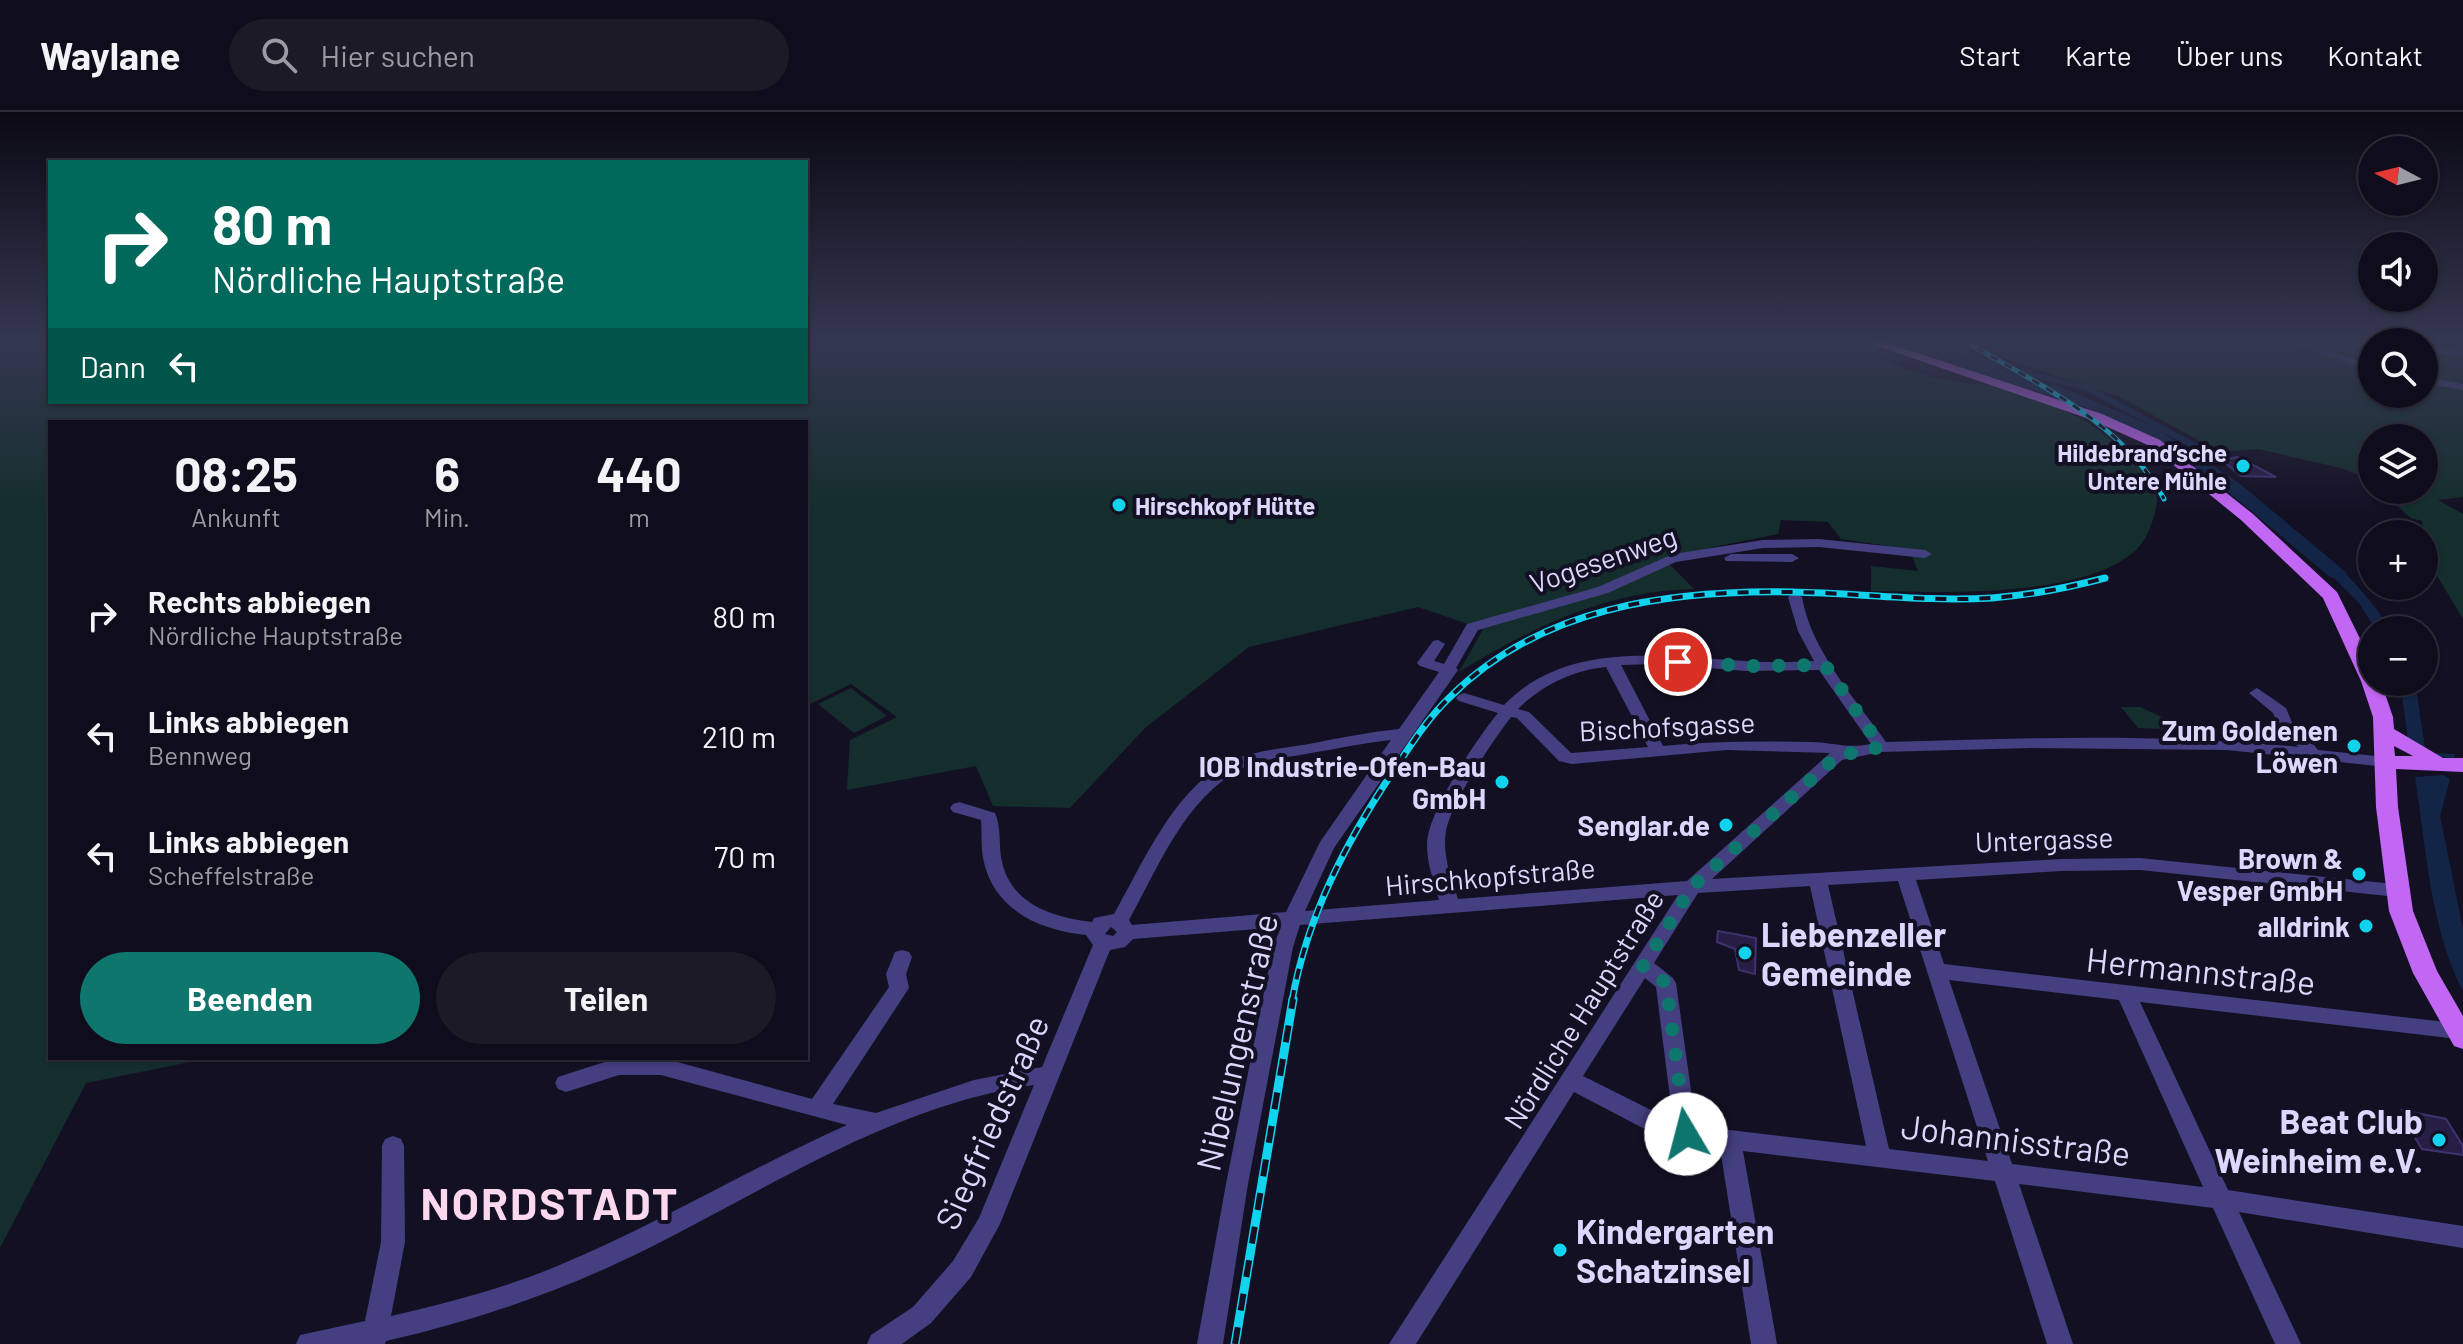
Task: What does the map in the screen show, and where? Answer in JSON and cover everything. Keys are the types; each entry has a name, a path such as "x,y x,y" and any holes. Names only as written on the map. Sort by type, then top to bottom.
{"main road":[{"path":"2038,397 2132,431 2175,456 2331,596 2371,681 2391,749 2387,807 2397,890 2410,941 2461,1035"},
{"path":"2391,749 2456,765"}],"street":[{"name":"Vogesenweg","path":"1490,621 1544,609 1603,590 1673,558 1763,544 1819,543 1925,554"},
{"path":"1690,556 1698,560 1792,558"},
{"path":"1795,597 1801,622 1825,665 1881,747"},
{"name":"Nibelungenstraße","path":"1210,1344 1237,1184 1283,947 1292,921 1325,848 1450,670 1472,627 1490,621"},
{"path":"1438,644 1425,663 1450,670"},
{"path":"1451,908 1436,860 1434,845 1438,821 1499,720 1548,679 1572,667 1611,661 1825,665"},
{"path":"1611,661 1657,749"},
{"path":"2257,693 2280,711 2288,733 2301,740 2314,755"},
{"name":"Bischofsgasse","path":"1464,698 1523,715 1565,757 1572,759 1657,749 1755,746 1825,747 1846,752"},
{"path":"959,808 989,817 993,862 1004,892 1029,915 1121,940 1123,926 1178,820 1212,781 1233,766 1325,746 1403,734"},
{"name":"Nördliche Hauptstraße","path":"1402,1344 1692,887 1837,756 1881,747 1978,742 2227,745 2314,755 2391,749"},
{"name":"Untergasse","path":"1692,887 1904,873 2140,864 2397,890"},
{"path":"1904,873 2060,1344"},
{"path":"1818,880 1880,1157"},
{"name":"Hirschkopfstraße","path":"1123,926 1292,921 1692,887"},
{"name":"Siegfriedstraße","path":"880,1344 922,1315 962,1269 988,1224 1051,1075 1099,936"},
{"path":"817,1110 899,988 896,974 902,957"},
{"path":"1643,966 1666,983 1686,1134"},
{"name":"Hermannstraße","path":"1937,971 2461,1035"},
{"path":"2126,994 2288,1344"},
{"path":"566,1083 619,1066 661,1066 817,1110 872,1121"},
{"path":"309,1344 374,1338 478,1308 594,1262 872,1121 959,1093 1028,1076 1051,1075"},
{"name":"Johannisstraße","path":"1571,1080 1666,1129 1686,1134 2221,1199 2463,1237"},
{"path":"1730,1140 1764,1344"},
{"path":"374,1338 393,1242 393,1146"}],"green space":[{"path":"0,397 48,397 48,404 808,404 808,397 2032,397 2076,416 2112,440 2138,465 2155,490 2155,514 2144,540 2136,550 2112,566 2047,585 1971,591 1871,591 1871,566 1918,571 1909,549 1841,539 1828,522 1781,520 1778,534 1713,547 1668,563 1694,589 1630,596 1571,614 1514,640 1459,672 1483,629 1418,607 1249,647 1145,728 1070,808 993,806 976,766 847,790 850,740 897,717 851,684 810,704 808,700 808,420 48,420 48,1060 200,1060 86,1083 0,1248"},
{"path":"2121,397 2358,397 2358,408 2438,408 2438,397 2463,397 2463,497 2438,500 2438,424 2358,424 2358,474 2258,449 2220,452"},
{"path":"2438,500 2463,514 2463,619 2438,577 2438,520 2411,518 2395,504 2438,504"},
{"path":"851,688 887,716 854,733 818,704"},
{"path":"2121,707 2140,707 2190,730 2138,728"}],"water":[{"path":"2307,551 2318,554 2342,570 2358,587 2358,600 2369,600 2381,616 2367,616 2359,603"},
{"path":"2402,696 2417,696 2425,748 2408,739"},
{"path":"2443,775 2450,779 2440,816 2463,929 2463,991 2452,967 2436,914 2415,777"}],"building":[{"name":"Hildebrand’sche Untere Mühle","path":"2237,457 2276,477 2241,476 2222,460"},
{"name":"Liebenzeller Gemeinde","path":"1718,931 1756,938 1755,974 1739,970 1735,949 1717,942"},
{"path":"2402,1110 2446,1119 2463,1146 2463,1155 2422,1149 2403,1118 2407,1119"}],"waterway":[{"path":"2073,397 2148,430 2205,466 2337,573"},
{"path":"2105,397 2222,460"},
{"path":"2435,755 2453,756"}],"railway":[{"path":"2060,397 2101,426 2125,448 2147,472 2164,499"},
{"path":"1292,1001 1318,910 1345,852 1376,797 1441,706 1485,667 1523,643 1565,624 1608,610 1699,595 1792,592 1942,599 1992,598 2049,591 2105,578"},
{"path":"1235,1344 1293,999"}],"place":[{"name":"Hildebrand’sche Untere Mühle","path":"2243,466"},
{"name":"Hirschkopf Hütte","path":"1119,505"},
{"name":"Zum Goldenen Löwen","path":"2354,746"},
{"name":"IOB Industrie-Ofen-Bau GmbH","path":"1502,782"},
{"name":"Senglar.de","path":"1726,825"},
{"name":"Brown & Vesper GmbH","path":"2359,874"},
{"name":"alldrink","path":"2366,926"},
{"name":"Liebenzeller Gemeinde","path":"1745,953"},
{"name":"Beat Club Weinheim e.V.","path":"2439,1140"},
{"name":"Kindergarten Schatzinsel","path":"1560,1250"}],"district":[{"name":"NORDSTADT","path":"550,1202"}],"route":[{"path":"1678,662 1752,666 1825,665 1881,747 1837,756 1692,887 1643,966 1666,983 1686,1134"}]}
